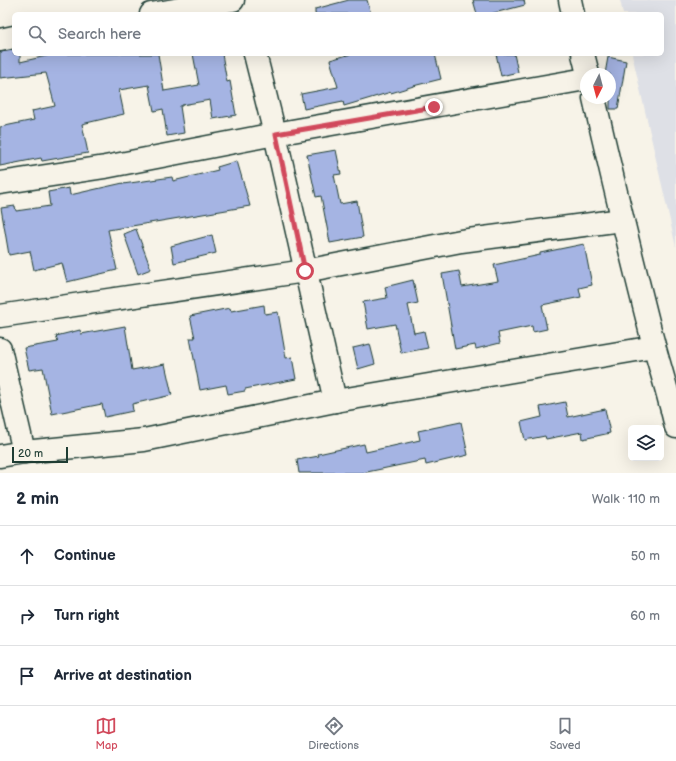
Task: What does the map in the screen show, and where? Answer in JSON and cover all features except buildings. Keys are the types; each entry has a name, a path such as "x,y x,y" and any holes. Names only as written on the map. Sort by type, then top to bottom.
{"street":[{"path":"163,12 233,0"},
{"path":"240,0 243,12"},
{"path":"570,0 573,12"},
{"path":"0,40 12,37"},
{"path":"255,56 276,134 334,401"},
{"path":"584,56 586,68"},
{"path":"0,183 105,167 276,134 580,80"},
{"path":"595,104 622,220 654,347 672,406 676,427"},
{"path":"0,316 305,271 461,241 622,220"},
{"path":"0,456 24,452 144,440 334,401 654,347"},
{"path":"0,349 24,452"}],"shaded area":[{"path":"620,0 676,0 676,247 632,56 664,56 664,12 623,12"}],"route":[{"path":"305,271 276,134 434,107"}]}
